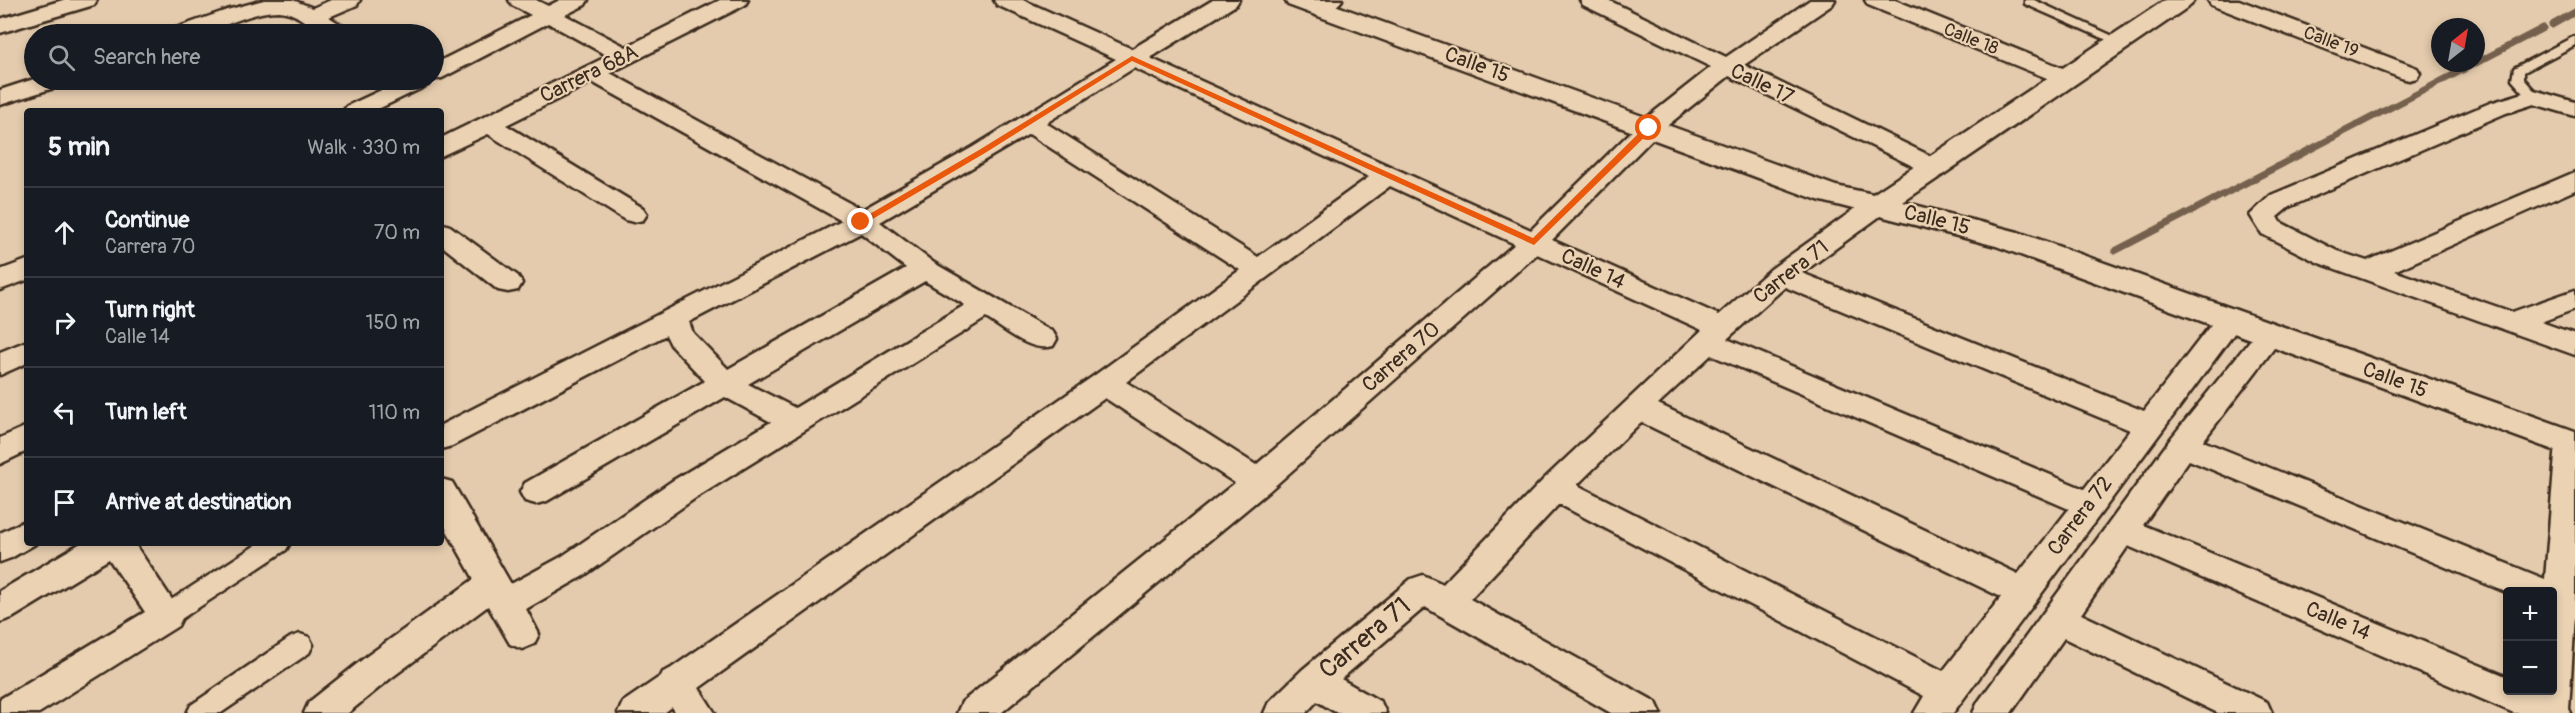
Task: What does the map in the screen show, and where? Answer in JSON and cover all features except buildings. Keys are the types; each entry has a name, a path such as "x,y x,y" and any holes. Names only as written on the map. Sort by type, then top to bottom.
{"street":[{"path":"0,26 86,0"},
{"path":"311,18 349,0"},
{"path":"520,0 626,56"},
{"path":"444,67 577,0"},
{"name":"Carrera 68A","path":"444,146 737,0"},
{"name":"Calle 14","path":"1005,0 1044,7 1132,58 1534,242 1715,335 2089,504"},
{"path":"444,436 861,222 1029,123 1228,0"},
{"name":"Calle 17","path":"1591,0 1934,167"},
{"name":"Carrera 70","path":"975,713 1258,482 1534,242 1649,128 1726,67 1824,0"},
{"name":"Calle 18","path":"1876,0 2067,78"},
{"name":"Carrera 71","path":"1282,713 1314,681 1434,595 1555,488 1636,407 1781,276 1878,205 2182,0"},
{"name":"Calle 19","path":"2219,0 2409,73"},
{"name":"Calle 15","path":"1315,2 1828,193 1980,231 2573,444"},
{"path":"211,24 277,4 294,8 322,24"},
{"path":"593,73 861,222 881,234 925,269 1043,339"},
{"path":"0,98 30,100 42,90"},
{"path":"361,108 397,90"},
{"path":"2570,110 2534,97 2498,108 2280,201 2263,215 2271,228 2328,257 2575,345"},
{"path":"1029,123 1261,270"},
{"path":"488,124 634,214"},
{"path":"636,713 675,683 1105,383 1388,175"},
{"path":"2367,272 2575,180"},
{"path":"444,234 508,283"},
{"path":"0,281 24,269"},
{"path":"536,492 925,269"},
{"path":"1781,276 2148,425"},
{"path":"2511,323 2575,299"},
{"path":"322,713 379,667 499,595 573,566 683,490 985,306"},
{"path":"674,319 681,338 726,385 795,422"},
{"name":"Carrera 72","path":"1940,702 2148,425 2230,320"},
{"name":"Carrera 72","path":"1991,713 2183,445 2270,335"},
{"path":"0,365 24,353"},
{"path":"1105,383 1258,482"},
{"path":"1636,407 2023,592"},
{"path":"0,452 24,439"},
{"path":"2552,587 2573,444"},
{"path":"2183,445 2529,587"},
{"path":"1555,488 1940,702"},
{"path":"444,495 522,634"},
{"name":"Calle 14","path":"2123,530 2551,713"},
{"path":"0,608 103,546"},
{"path":"118,546 166,616"},
{"path":"8,713 166,616 273,546"},
{"path":"1434,595 1643,713"},
{"path":"2059,620 2254,713"},
{"path":"2551,641 2551,713"},
{"path":"200,713 300,645"},
{"path":"1314,681 1368,713"},
{"path":"675,683 697,713"}],"lane":[{"path":"2029,2 2120,42"},
{"path":"2534,97 2518,80 2518,72 2526,65 2575,40"}],"waterway":[{"path":"2552,25 2575,12"},
{"path":"2115,251 2543,28"}],"route":[{"path":"861,222 982,152 1132,58 1534,242 1649,128"}]}
